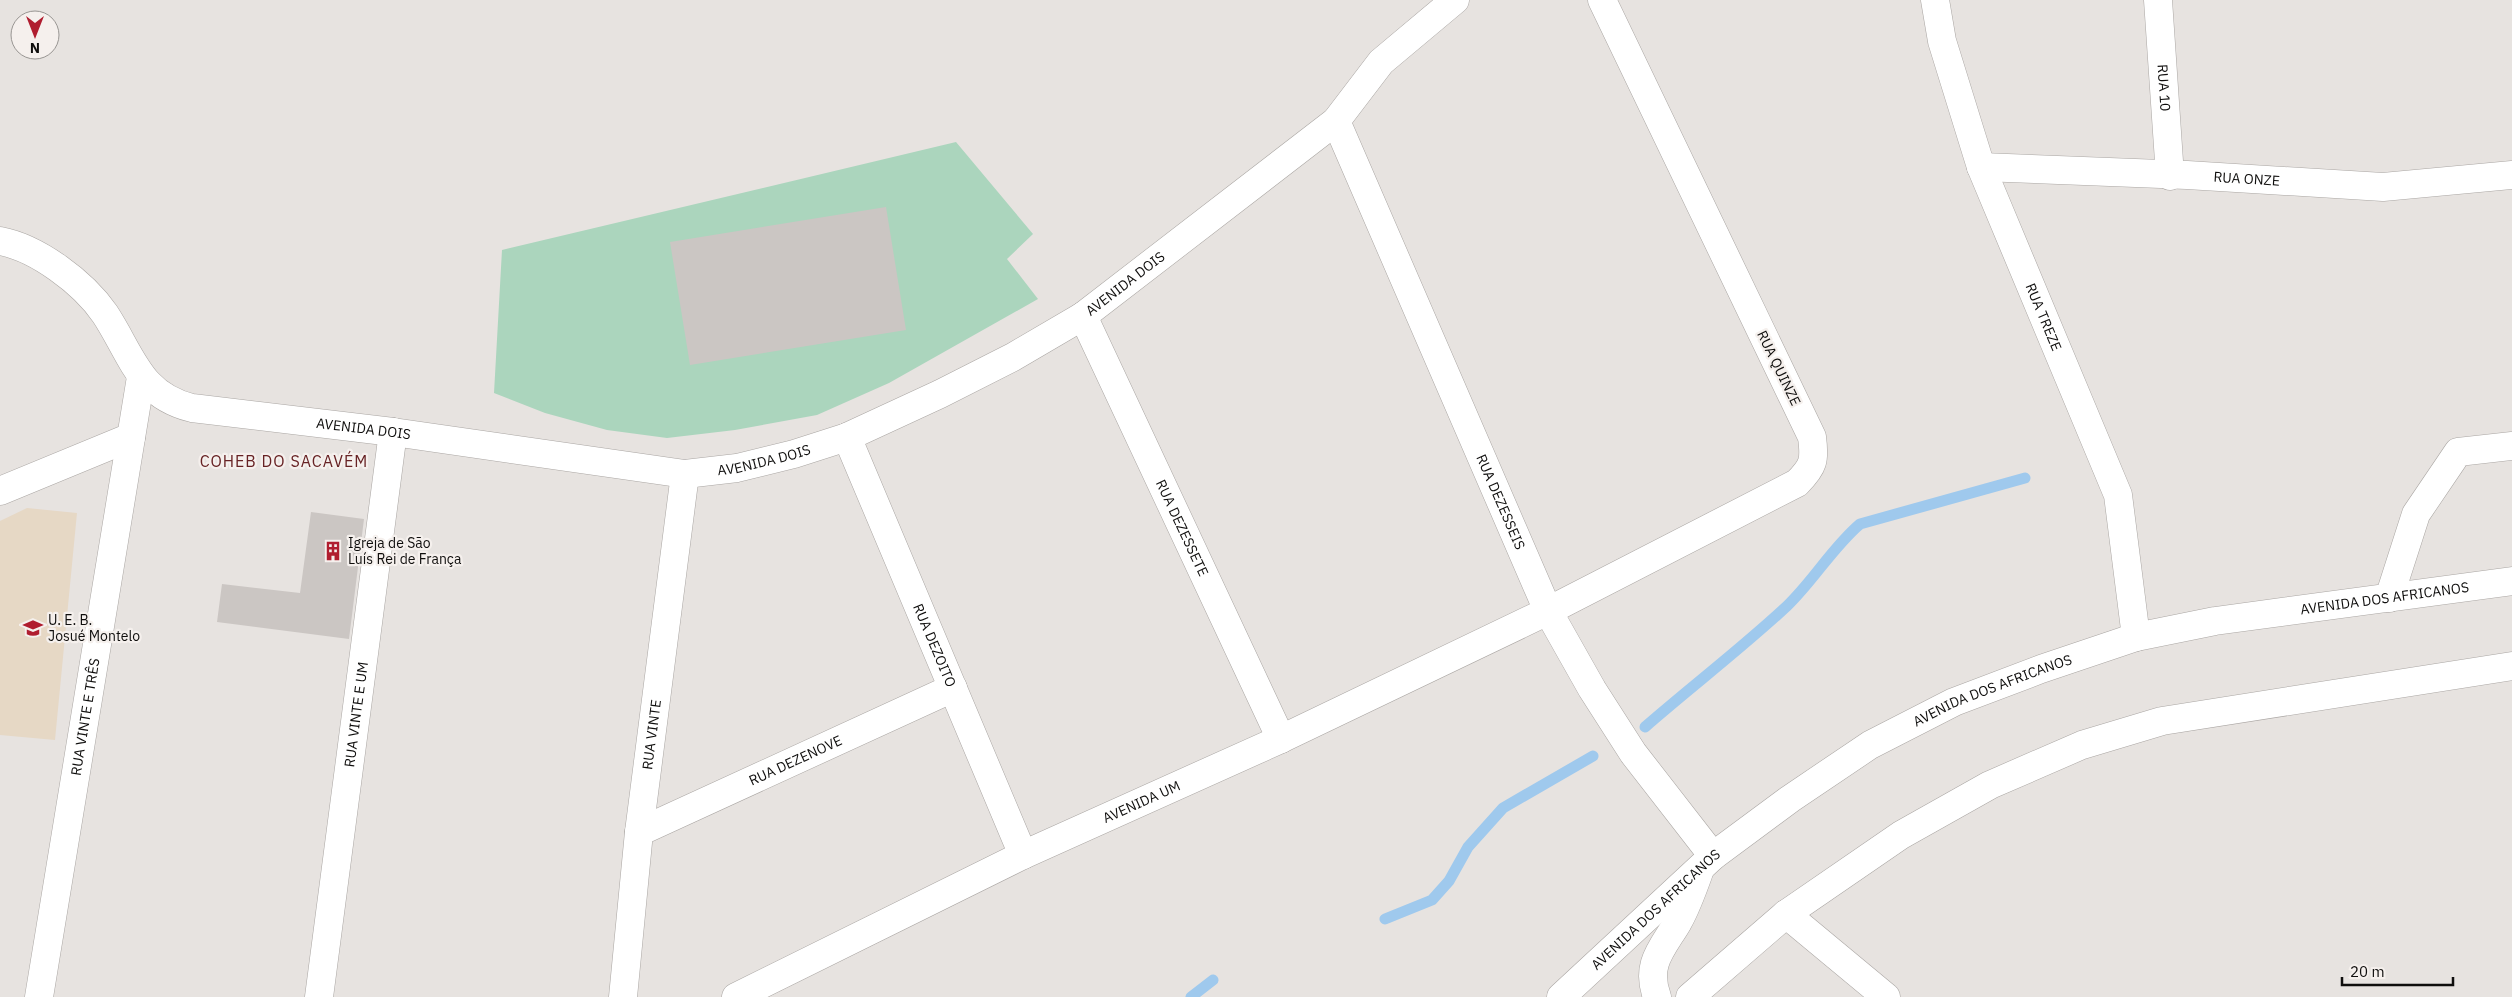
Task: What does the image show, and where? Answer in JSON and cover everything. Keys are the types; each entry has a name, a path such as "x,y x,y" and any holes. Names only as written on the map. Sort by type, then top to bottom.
{"street":[{"name":"AVENIDA DOIS","path":"0,241 14,244 53,264 83,290 104,312 141,378 168,400 192,408 393,432 685,474 737,468 794,454 847,437 1013,357 1083,316 1336,121 1381,62 1455,0"},
{"name":"RUA QUINZE","path":"1548,611 1797,483 1810,470 1815,455 1812,437 1602,0"},
{"name":"RUA TREZE","path":"1935,0 1942,41 1981,167 2118,495 2136,637"},
{"name":"RUA 10","path":"2158,0 2170,176"},
{"name":"RUA DEZESSEIS","path":"1336,121 1548,611 1592,689 1707,861"},
{"name":"RUA ONZE","path":"1981,167 2383,187 2512,175"},
{"name":"RUA DEZESSETE","path":"1083,316 1281,739"},
{"name":"RUA VINTE E TRÊS","path":"39,997 141,378"},
{"name":"RUA VINTE E UM","path":"319,997 393,432"},
{"path":"0,491 132,437"},
{"name":"RUA DEZOITO","path":"847,437 1023,854"},
{"path":"2390,598 2416,514 2458,452 2512,446"},
{"name":"RUA VINTE","path":"623,997 639,832 685,474"},
{"name":"AVENIDA DOS AFRICANOS","path":"1561,997 1707,861 1790,799 1878,740 1954,702 2041,669 2136,637 2215,621 2512,581"},
{"name":"AVENIDA UM","path":"736,997 1023,854 1281,739 1548,611"},
{"path":"1690,997 1786,914 1901,835 1990,785 2082,745 2162,721 2512,666"},
{"name":"RUA DEZENOVE","path":"639,832 953,688"},
{"path":"1657,997 1652,977 1654,962 1690,898 1707,861"},
{"path":"1786,914 1886,997"}],"shaded area":[{"name":"U. E. B. Josué Montelo","path":"27,508 77,513 55,740 0,735 0,521"}],"green space":[{"path":"956,142 1033,234 1007,259 1038,299 889,383 817,415 735,430 667,438 607,430 545,413 494,393 502,250"}],"building":[{"path":"886,207 906,330 690,365 670,242"},
{"name":"Igreja de São Luís Rei de França","path":"311,512 364,519 349,639 217,622 222,584 300,593"}],"waterway":[{"path":"1645,727 1787,606 1841,543 1860,524 2025,478"},
{"path":"1385,919 1432,900 1449,881 1468,847 1503,808 1593,756"},
{"path":"1191,997 1213,980"}],"place":[{"name":"Igreja de São Luís Rei de França","path":"333,551"},
{"name":"U. E. B. Josué Montelo","path":"33,628"}],"district":[{"name":"COHEB DO SACAVÉM","path":"284,461"}]}
